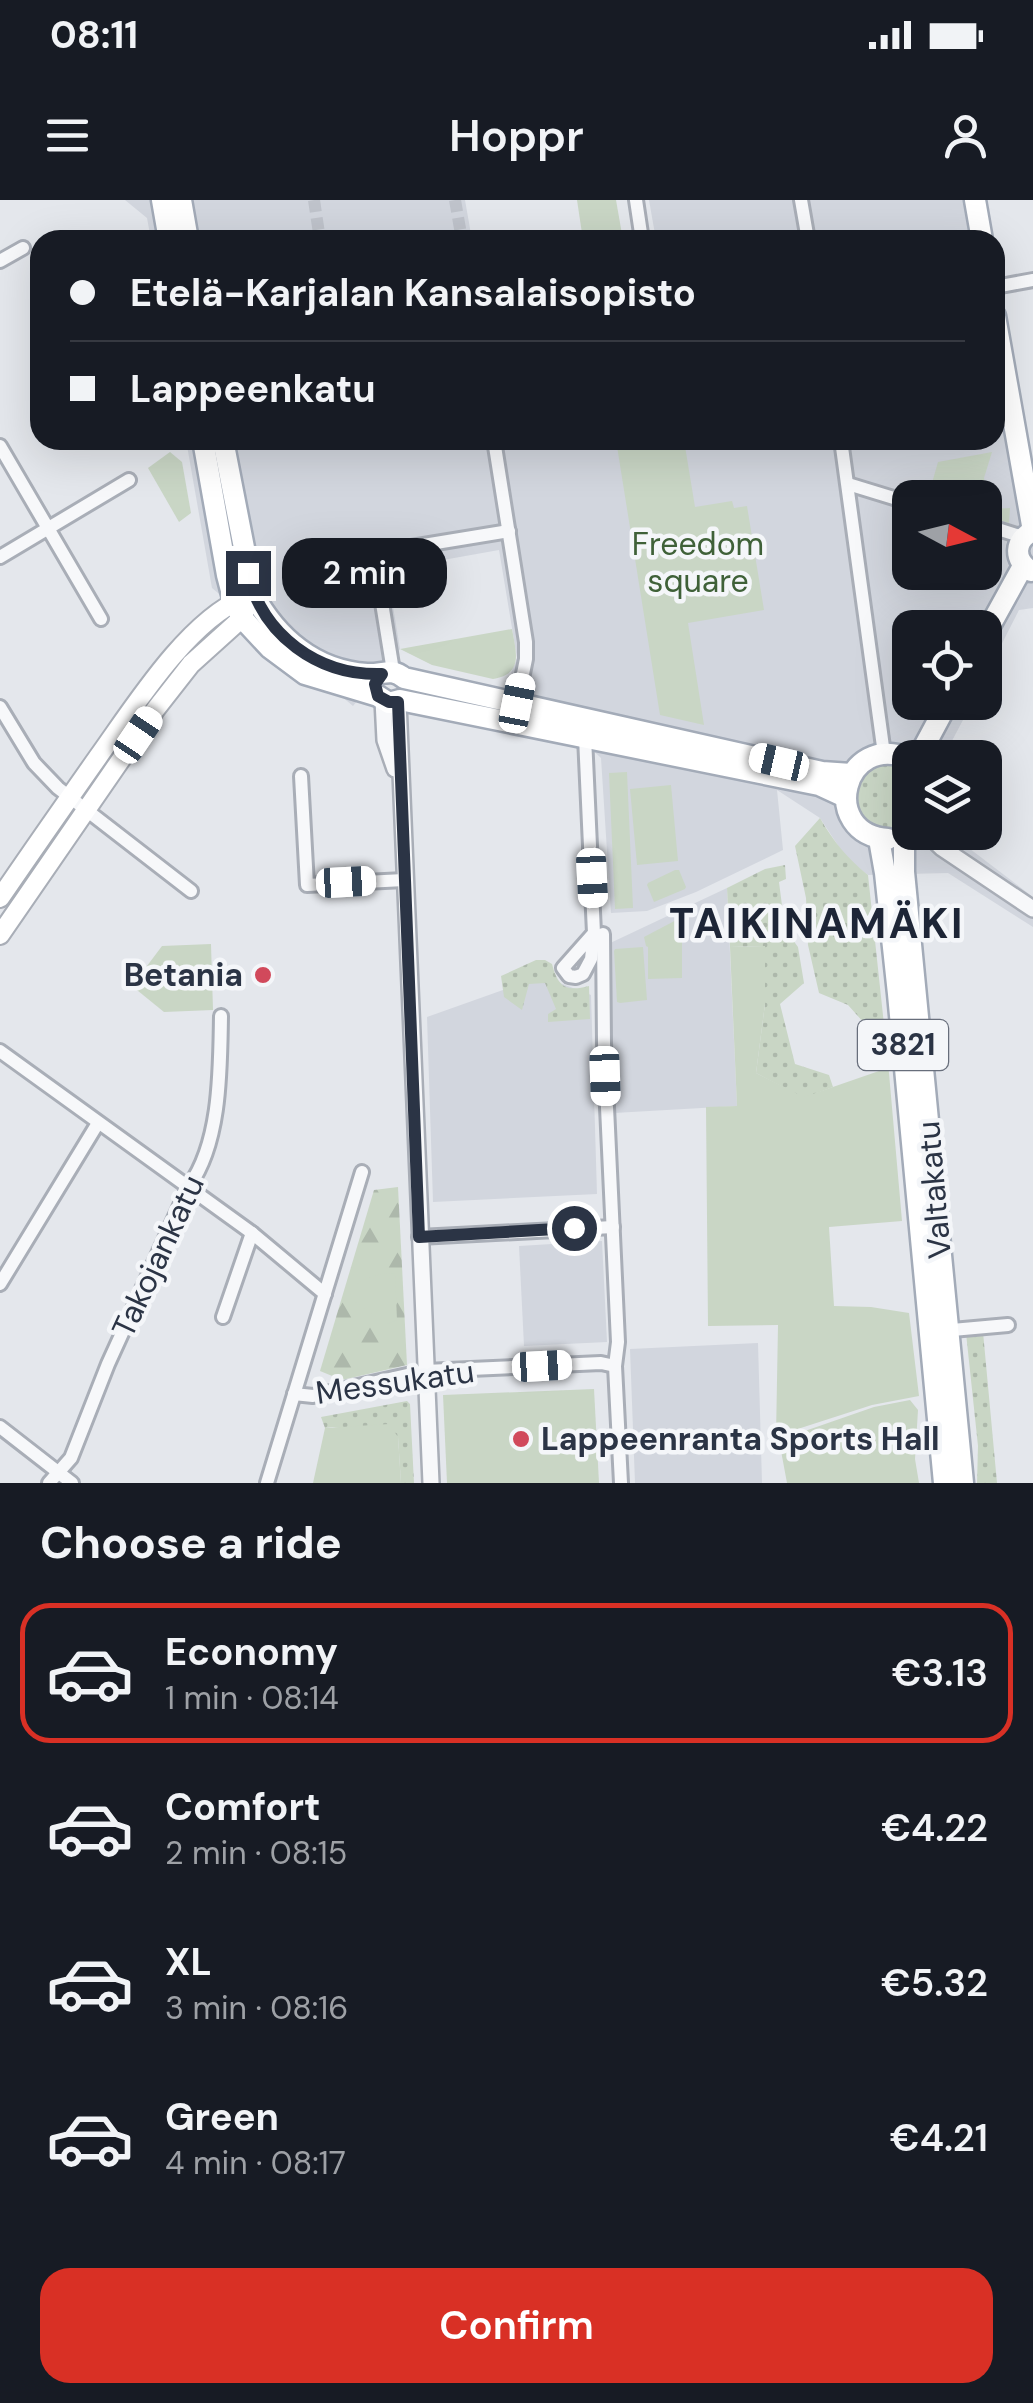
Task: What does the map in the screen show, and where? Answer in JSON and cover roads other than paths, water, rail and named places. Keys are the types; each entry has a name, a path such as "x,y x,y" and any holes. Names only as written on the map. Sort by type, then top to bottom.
{"main road":[{"path":"162,200 167,230"},
{"path":"181,200 186,230"},
{"path":"975,200 980,230"},
{"path":"1001,610 1028,569 1018,551 1030,533 1005,378"},
{"path":"206,450 223,554 243,604 270,648 305,674 390,699 819,785 845,796"},
{"path":"224,450 243,604 318,662 344,671 393,674 822,772 852,774"},
{"path":"5,890 173,654 217,613 243,604"},
{"path":"2,932 167,694 243,604"},
{"path":"390,699 406,690 393,674"},
{"path":"390,699 375,684 393,674"},
{"path":"878,839 856,825 845,796 852,774 866,760 892,755"},
{"name":"3821","path":"878,839 892,840"},
{"name":"Valtakatu","path":"878,839 886,873 938,1331 962,1483"},
{"name":"Valtakatu","path":"906,850 904,872 938,1331 944,1483"}],"street":[{"path":"636,200 640,230"},
{"path":"801,200 806,230"},
{"path":"0,261 23,248"},
{"path":"1005,285 1033,280"},
{"path":"0,446 102,619"},
{"path":"496,450 526,642 517,703"},
{"path":"843,450 884,754"},
{"path":"0,557 129,480"},
{"path":"848,484 892,497"},
{"path":"1002,528 1030,533"},
{"path":"393,674 376,566 381,552 508,531"},
{"path":"390,699 385,740 400,783 431,1483"},
{"path":"0,707 34,763 69,797 191,891"},
{"path":"585,737 599,934 621,1483"},
{"path":"301,776 307,884 404,880"},
{"path":"946,850 1033,908"},
{"name":"Takojankatu","path":"54,1478 71,1458 108,1364 211,1141 220,1016"},
{"path":"0,1051 252,1232 325,1294"},
{"path":"0,1284 98,1122"},
{"path":"267,1483 362,1172"},
{"path":"419,1237 612,1227"},
{"path":"223,1316 252,1232"},
{"path":"938,1331 1008,1325"},
{"name":"Messukatu","path":"294,1394 313,1396 425,1371 601,1363 615,1366"},
{"path":"0,1428 54,1478 72,1483"}],"tunnel":[{"path":"314,200 318,230"},
{"path":"455,200 460,230"}],"place":[{"name":"Betania","path":"263,975"},
{"name":"Lappeenranta Sports Hall","path":"521,1439"}],"district":[{"name":"TAIKINAMÄKI","path":"817,923"}],"park label":[{"name":"Freedom square","path":"698,562"}]}
